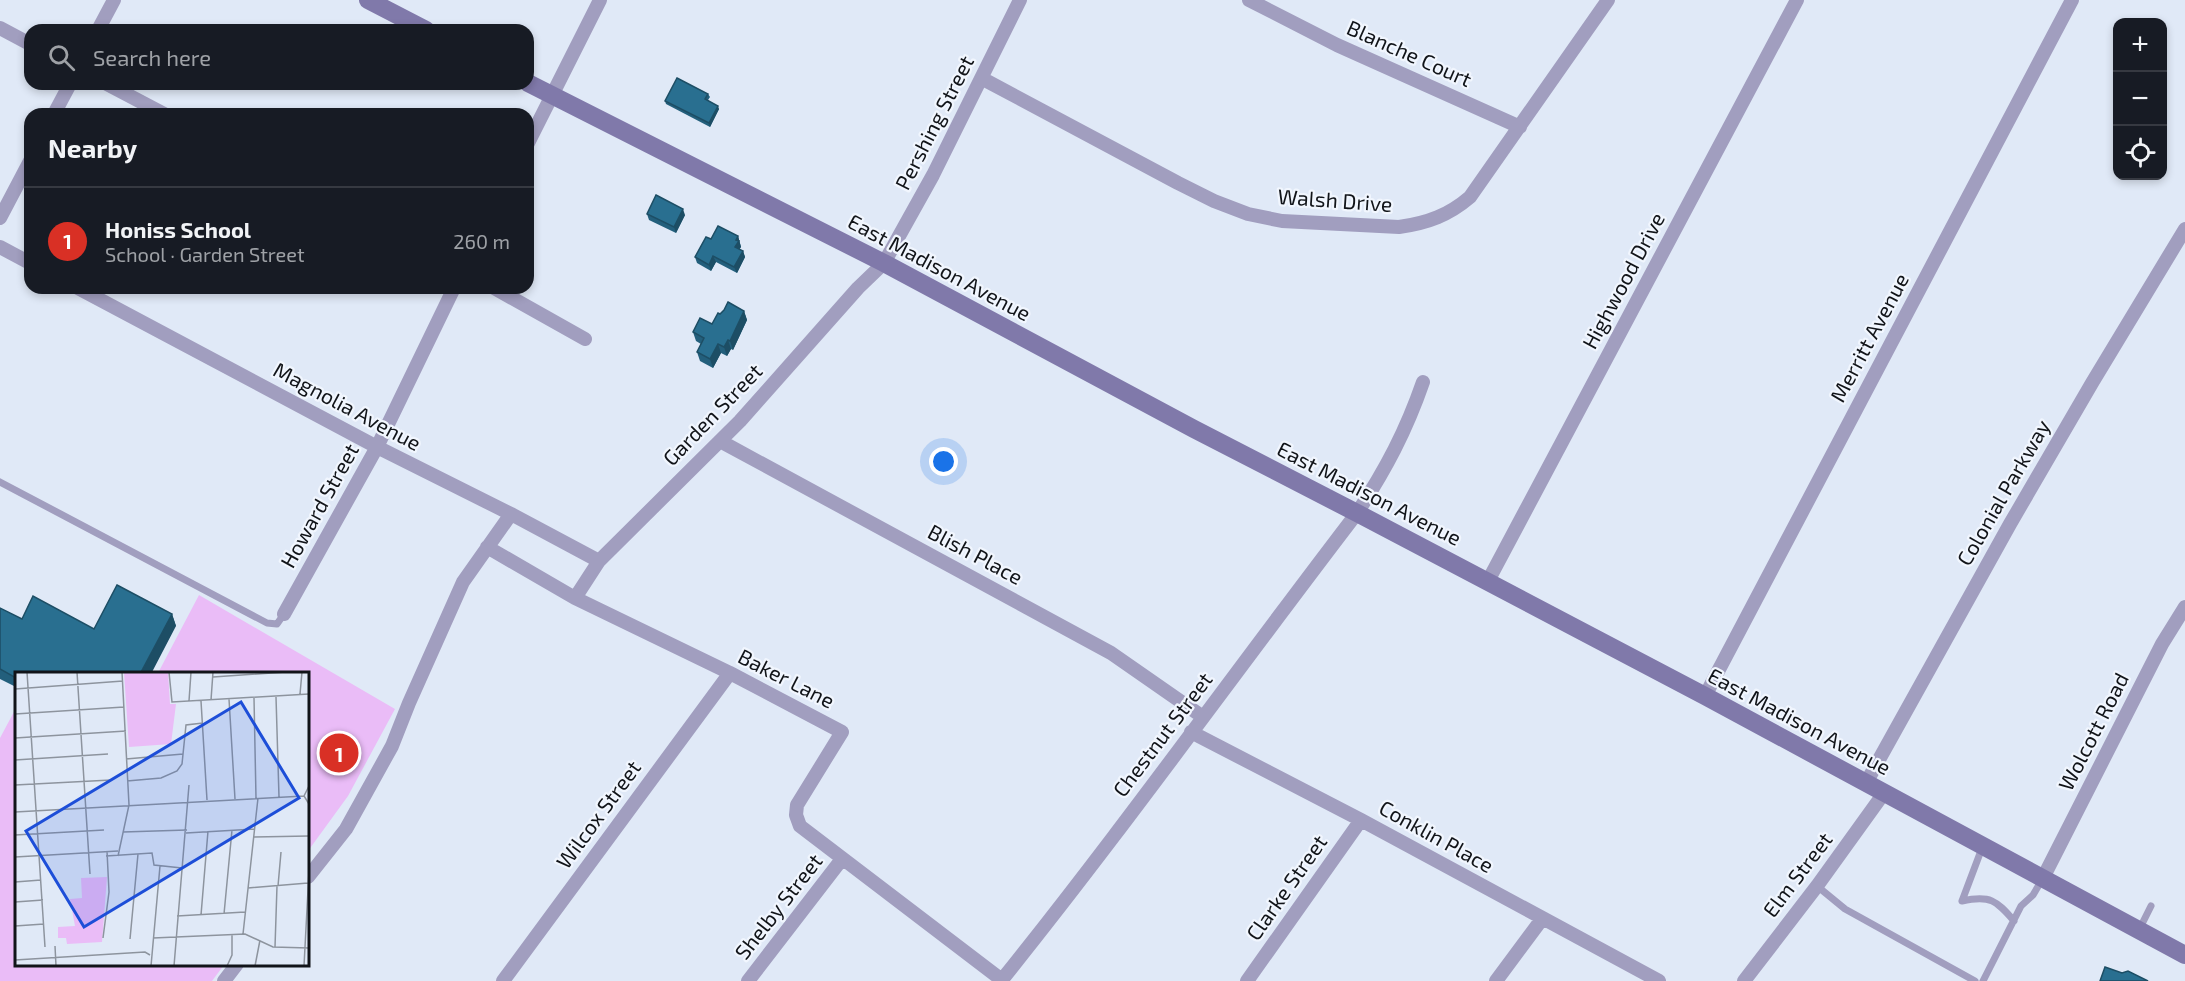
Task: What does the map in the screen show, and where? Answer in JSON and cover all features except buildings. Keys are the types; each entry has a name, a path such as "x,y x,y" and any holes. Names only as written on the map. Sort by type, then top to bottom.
{"main road":[{"path":"368,0 414,24"},
{"name":"East Madison Avenue","path":"534,86 884,263 1194,429 1705,696 2185,955"}],"street":[{"path":"101,24 114,0"},
{"path":"534,131 600,0"},
{"name":"Pershing Street","path":"884,263 983,79 1020,0"},
{"name":"Blanche Court","path":"1249,0 1337,45 1520,127"},
{"name":"Walsh Drive","path":"983,79 1214,201 1248,214 1282,221 1399,227 1436,218 1455,210 1470,197 1608,0"},
{"name":"Highwood Drive","path":"1488,581 1797,0"},
{"name":"Merritt Avenue","path":"1705,696 2072,0"},
{"path":"0,28 24,41"},
{"path":"57,108 67,90"},
{"path":"118,90 153,108"},
{"path":"0,218 24,172"},
{"name":"Colonial Parkway","path":"1866,783 2010,524 2185,228"},
{"path":"0,247 24,259"},
{"name":"Garden Street","path":"574,597 599,561 740,421 858,288 884,263"},
{"name":"Magnolia Avenue","path":"89,294 377,447 599,561"},
{"name":"Howard Street","path":"284,614 377,447 451,294"},
{"path":"505,294 585,339"},
{"name":"Chestnut Street","path":"1001,980 1084,877 1357,513 1382,477 1407,426 1424,382"},
{"name":"Blish Place","path":"720,441 1111,653 1203,717"},
{"path":"309,876 346,829 393,746 409,703 463,582 511,514"},
{"name":"Baker Lane","path":"487,547 574,597 730,673 842,732 797,805 796,815 800,826 1001,980"},
{"name":"Wolcott Road","path":"2043,878 2162,644 2185,607"},
{"name":"Wilcox Street","path":"503,981 730,673"},
{"name":"Conklin Place","path":"1191,732 1361,820 1659,981"},
{"name":"Elm Street","path":"1744,981 1817,886 1884,793"},
{"name":"Clarke Street","path":"1247,981 1361,820"},
{"name":"Shelby Street","path":"748,981 842,859"},
{"path":"1496,981 1542,919"},
{"path":"224,981 235,966"}],"lane":[{"path":"0,483 267,624 277,624 284,614"},
{"path":"1983,845 1962,902 1981,897 1992,901 2004,909 2014,921"},
{"path":"1983,981 2021,906 2033,895 2043,878"},
{"path":"1817,886 1845,909 1975,981"},
{"path":"2139,930 2151,906"}],"shaded area":[{"path":"199,595 395,709 348,796 309,850 309,672 159,672"},
{"path":"15,710 15,966 223,966 212,981 0,981 0,738"}],"place":[{"name":"Honiss School","path":"339,753"}]}
